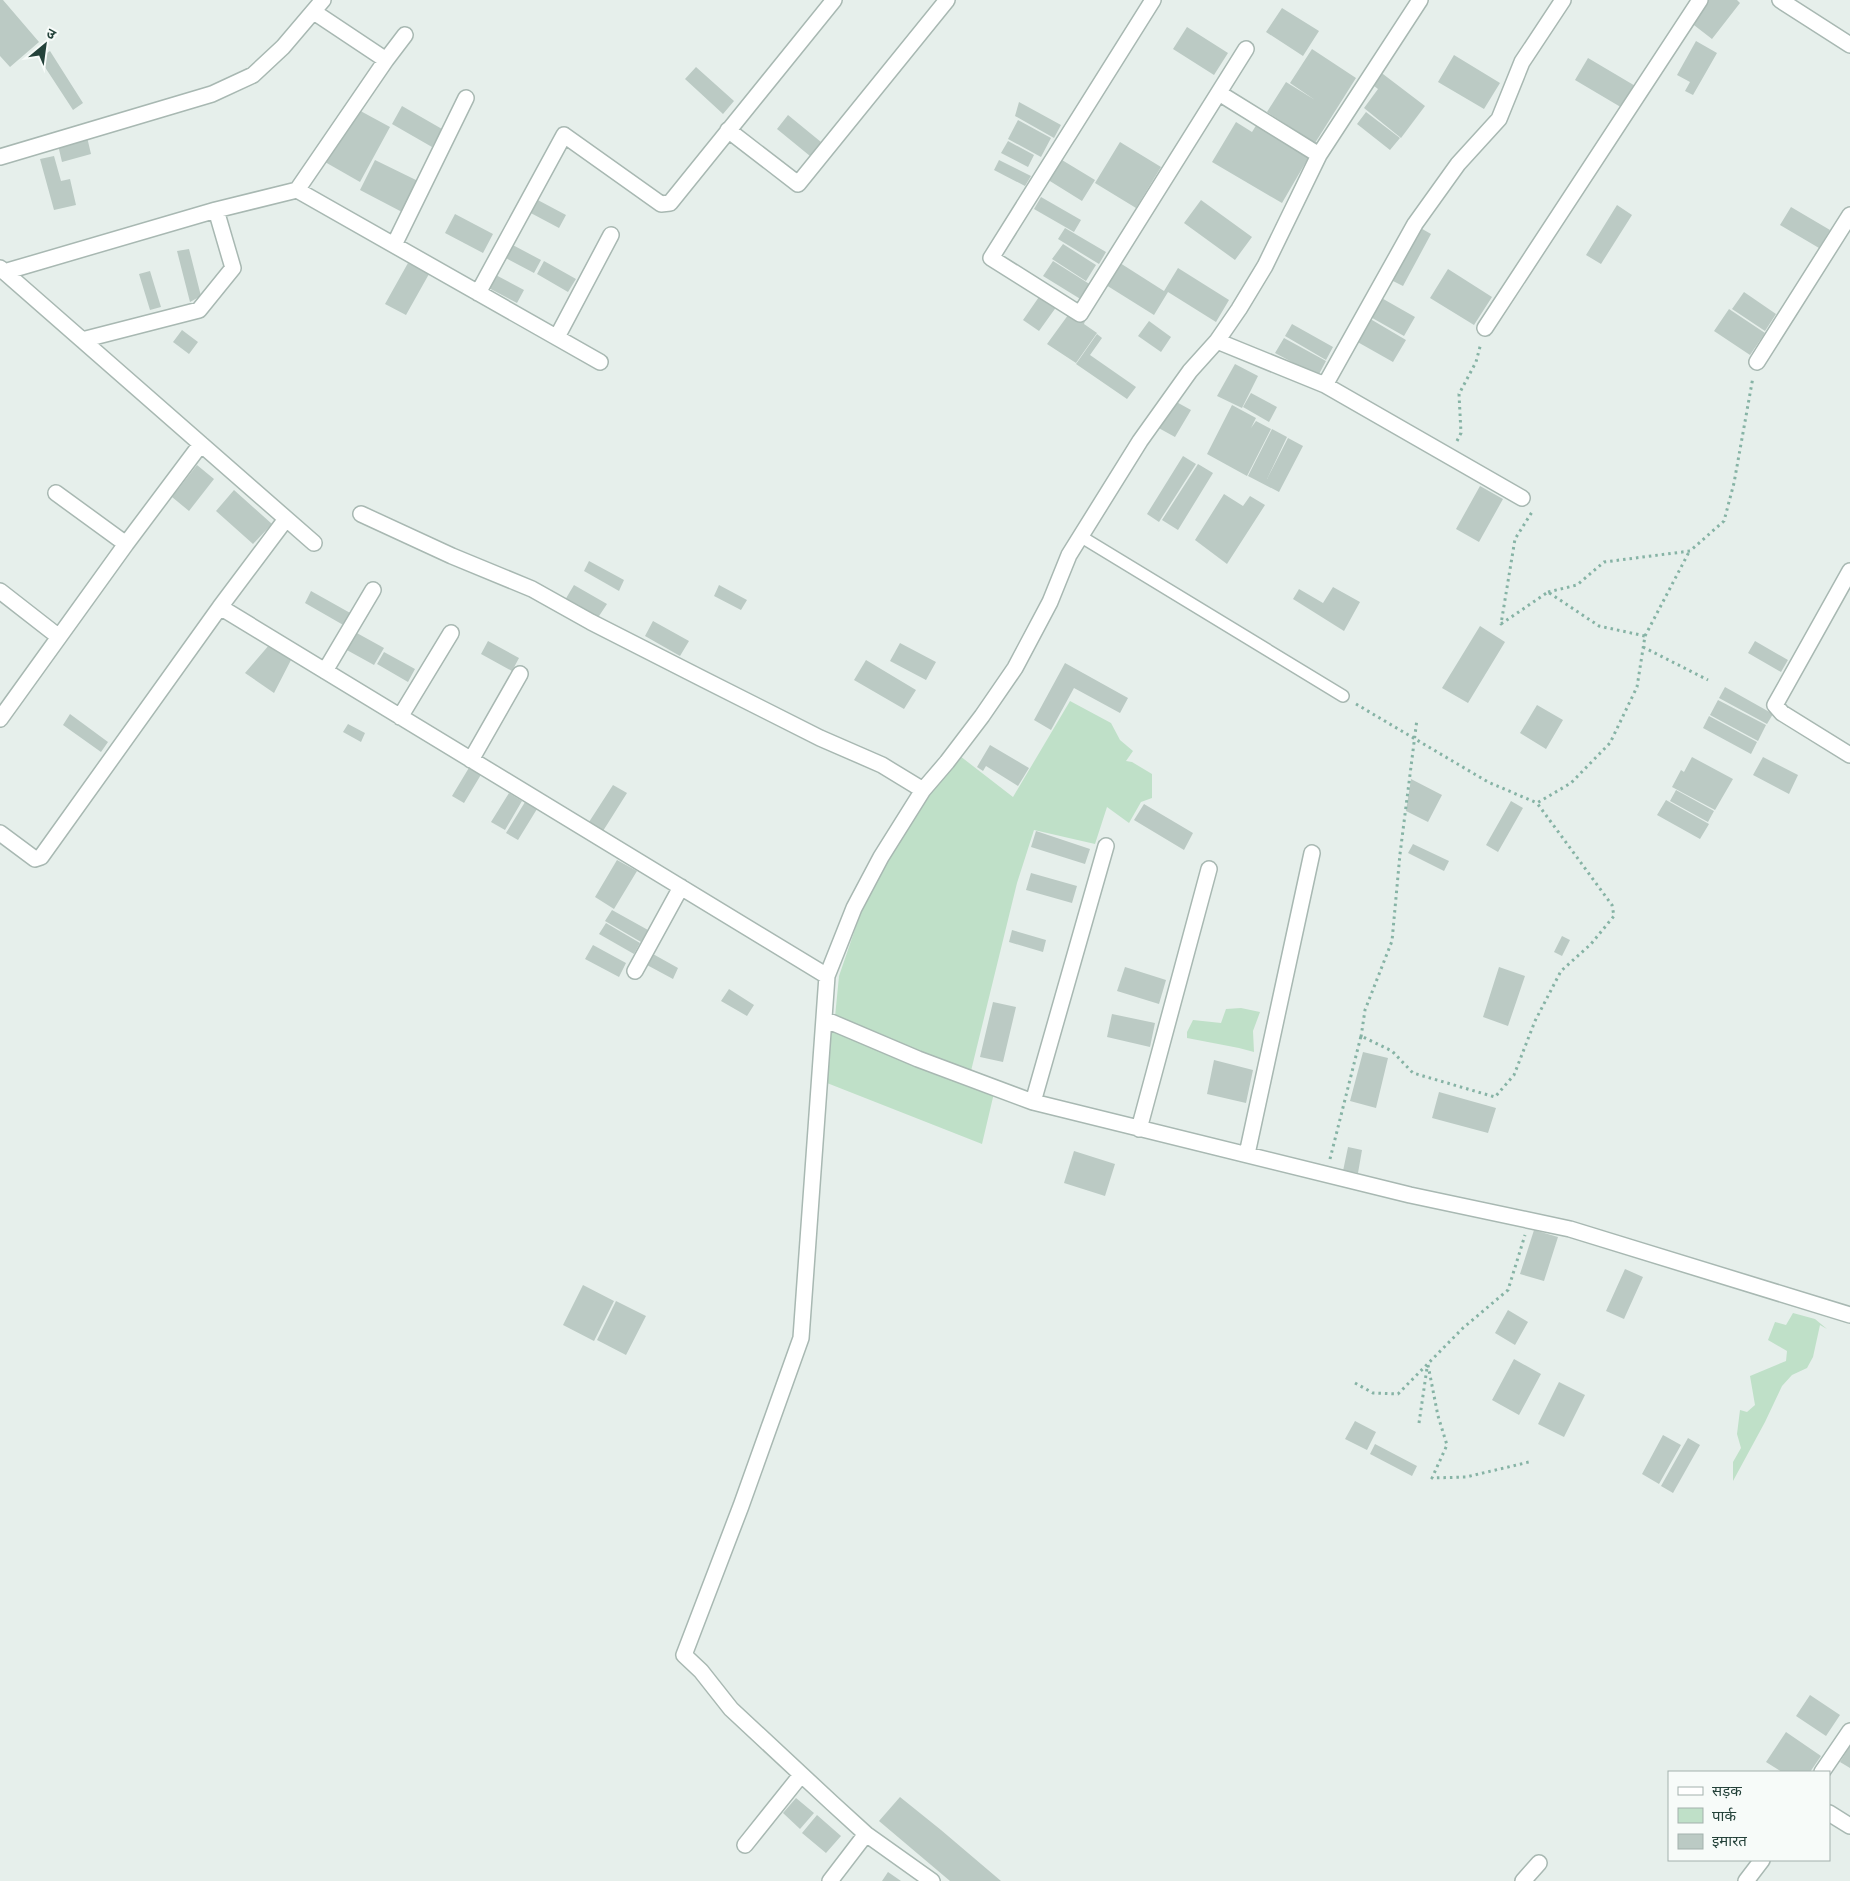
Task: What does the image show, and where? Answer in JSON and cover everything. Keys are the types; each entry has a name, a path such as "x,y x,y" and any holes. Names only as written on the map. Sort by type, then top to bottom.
{"street":[{"path":"0,157 212,94 252,75 283,47 323,0"},
{"path":"478,293 564,135 661,204 670,203 834,0"},
{"path":"728,130 798,184 948,0"},
{"path":"1153,0 991,258 1080,314 1246,49"},
{"path":"932,1881 866,1834 801,1775 731,1709 701,1671 684,1655 741,1506 801,1338 827,976 854,908 880,857 923,790 982,716 1015,668 1050,602 1069,555 1080,536 1140,441 1190,371 1218,340 1265,266 1320,155 1420,0"},
{"path":"1325,385 1415,224 1458,164 1499,119 1522,62 1564,0"},
{"path":"1485,328 1700,0"},
{"path":"1780,0 1850,45"},
{"path":"314,12 386,60"},
{"path":"2,270 216,210 297,190 405,35"},
{"path":"1219,93 1320,155"},
{"path":"394,245 466,98"},
{"path":"297,190 600,362"},
{"path":"82,340 198,310 234,268 216,210"},
{"path":"1757,362 1850,215"},
{"path":"557,338 612,235"},
{"path":"2,270 314,543"},
{"path":"1218,340 1325,385 1522,498"},
{"path":"0,719 126,544 201,444"},
{"path":"56,493 126,544"},
{"path":"360,514 452,556 532,589 591,622 820,738 882,765 923,790"},
{"path":"2,840 35,859 41,857 220,607 286,519"},
{"path":"1850,570 1774,705 1782,713 1850,755"},
{"path":"325,671 373,590"},
{"path":"0,591 59,637"},
{"path":"220,607 827,976"},
{"path":"400,717 451,632"},
{"path":"471,760 520,674"},
{"path":"1033,1102 1106,846"},
{"path":"1247,1154 1312,853"},
{"path":"1140,1129 1209,869"},
{"path":"635,971 681,888"},
{"path":"824,1019 918,1059 1033,1102 1410,1195 1570,1229 1850,1316"},
{"path":"1823,1771 1850,1731"},
{"path":"745,1845 801,1775"},
{"path":"1830,1814 1850,1826"},
{"path":"830,1881 866,1834"},
{"path":"1746,1881 1761,1861"},
{"path":"1523,1881 1539,1863"}],"lane":[{"path":"1080,536 1343,696"}],"path":[{"path":"1448,456 1461,433 1459,394 1476,362 1485,328"},
{"path":"1537,803 1571,783 1610,743 1637,687 1645,636 1690,551 1724,521 1734,483 1757,362"},
{"path":"1522,498 1536,506 1515,539 1501,624 1548,592 1577,585 1604,562 1690,551"},
{"path":"1548,592 1598,626 1645,636"},
{"path":"1643,646 1708,680"},
{"path":"1343,696 1414,740 1488,782 1537,803 1612,905 1614,916 1591,944 1561,971 1535,1021 1514,1075 1495,1096 1413,1073 1392,1051 1361,1036 1361,1038"},
{"path":"1326,1174 1361,1038 1365,1010 1392,941 1400,854 1417,719"},
{"path":"1355,1383 1373,1393 1398,1394 1463,1328 1508,1290 1530,1220"},
{"path":"1419,1422 1428,1365"},
{"path":"1428,1365 1438,1416 1447,1445 1432,1478 1466,1477 1529,1462"}],"green space":[{"path":"1070,701 1111,723 1120,740 1133,751 1126,761 1132,762 1152,774 1152,798 1141,802 1129,823 1107,807 1095,844 1034,830 1017,883 971,1071 835,1017 839,976 863,906 889,857 928,797 960,756 1013,797"},
{"path":"1241,1008 1260,1012 1253,1031 1254,1052 1187,1038 1187,1032 1193,1020 1221,1023 1226,1009"},
{"path":"831,1030 994,1093 982,1144 827,1083"},
{"path":"1793,1313 1815,1319 1827,1329 1820,1325 1813,1357 1807,1368 1792,1375 1782,1386 1733,1481 1733,1462 1741,1448 1737,1434 1740,1410 1747,1412 1755,1405 1750,1376 1786,1361 1787,1351 1768,1340 1775,1322 1786,1325"}],"building":[{"path":"0,0 3,0 39,42 10,67 0,56"},
{"path":"1708,0 1737,0 1740,3 1712,39 1690,22"},
{"path":"1282,8 1319,31 1303,56 1266,32"},
{"path":"1187,27 1228,53 1214,75 1173,49"},
{"path":"1696,41 1717,53 1693,95 1685,91 1690,82 1677,75"},
{"path":"1312,49 1356,78 1315,143 1267,112 1286,82 1315,100 1290,83"},
{"path":"50,51 83,103 73,110 39,58"},
{"path":"1454,55 1500,83 1484,109 1438,82"},
{"path":"1588,58 1637,87 1624,109 1575,80"},
{"path":"696,67 734,101 723,114 685,79"},
{"path":"1379,71 1425,106 1401,138 1364,108 1378,89 1370,83"},
{"path":"1019,102 1061,125 1054,138 1015,116"},
{"path":"402,106 442,129 432,147 392,124"},
{"path":"355,108 390,127 360,182 325,162"},
{"path":"1366,112 1400,138 1390,150 1357,124"},
{"path":"788,115 821,142 810,156 777,129"},
{"path":"1018,120 1051,138 1041,157 1008,139"},
{"path":"1236,122 1252,132 1257,124 1310,155 1282,203 1212,162"},
{"path":"87,137 91,154 62,162 58,145"},
{"path":"1008,141 1034,155 1028,167 1001,153"},
{"path":"1120,142 1161,167 1136,208 1095,183"},
{"path":"54,156 61,181 70,179 76,205 54,210 40,159"},
{"path":"1057,157 1095,180 1082,201 1045,178"},
{"path":"375,160 418,181 402,212 360,190"},
{"path":"999,160 1031,176 1025,186 994,170"},
{"path":"1041,197 1081,220 1074,232 1034,209"},
{"path":"534,198 566,215 559,228 527,211"},
{"path":"1201,200 1252,237 1235,260 1184,223"},
{"path":"1617,205 1632,215 1601,264 1586,255"},
{"path":"1791,207 1830,230 1819,248 1780,225"},
{"path":"455,214 493,234 483,253 445,233"},
{"path":"1417,226 1431,234 1403,286 1389,279"},
{"path":"1065,228 1106,252 1099,264 1058,239"},
{"path":"509,243 541,260 534,273 502,256"},
{"path":"1063,244 1096,265 1086,281 1052,259"},
{"path":"189,249 201,296 190,302 177,251"},
{"path":"544,261 576,279 568,292 537,274"},
{"path":"1053,261 1091,285 1082,300 1043,276"},
{"path":"408,263 429,274 406,315 385,304"},
{"path":"1120,263 1164,291 1178,268 1229,300 1216,322 1168,292 1154,315 1106,285"},
{"path":"1448,269 1492,297 1474,325 1430,298"},
{"path":"150,271 161,307 150,310 139,274"},
{"path":"492,273 524,290 517,303 485,286"},
{"path":"1744,292 1776,314 1765,331 1732,309"},
{"path":"1041,294 1057,306 1039,331 1023,320"},
{"path":"1378,296 1415,317 1404,336 1367,315"},
{"path":"1729,309 1765,333 1750,355 1714,331"},
{"path":"1071,311 1085,321 1084,324 1097,333 1076,363 1047,344"},
{"path":"1367,317 1406,340 1393,362 1354,340"},
{"path":"1149,321 1171,337 1161,352 1138,336"},
{"path":"1292,324 1333,347 1326,360 1285,336"},
{"path":"182,330 198,342 189,354 173,342"},
{"path":"1097,334 1102,338 1090,355 1136,387 1127,399 1076,364"},
{"path":"1284,338 1326,361 1318,376 1275,353"},
{"path":"1235,364 1258,376 1242,408 1217,396"},
{"path":"1251,393 1277,407 1269,422 1243,407"},
{"path":"1171,399 1191,410 1175,437 1155,426"},
{"path":"1232,405 1256,418 1251,428 1256,421 1271,429 1247,476 1207,454"},
{"path":"1272,429 1287,437 1267,479 1288,438 1303,446 1279,492 1248,476"},
{"path":"1183,456 1196,464 1159,522 1147,514"},
{"path":"1198,464 1213,473 1178,530 1162,520"},
{"path":"197,465 214,479 189,511 172,497"},
{"path":"1480,486 1503,499 1479,542 1456,529"},
{"path":"234,490 272,524 253,544 216,511"},
{"path":"1224,494 1243,506 1250,496 1265,505 1227,564 1195,540"},
{"path":"589,561 624,580 619,591 584,571"},
{"path":"574,585 607,604 597,619 565,600"},
{"path":"719,585 747,600 741,610 714,596"},
{"path":"1333,587 1360,602 1344,631 1293,599 1299,589 1323,603"},
{"path":"311,591 352,614 345,626 305,603"},
{"path":"653,621 689,641 680,656 645,636"},
{"path":"1480,626 1505,642 1468,703 1442,688"},
{"path":"355,632 384,648 374,665 345,649"},
{"path":"488,641 519,658 512,671 481,654"},
{"path":"1755,641 1788,660 1781,672 1748,653"},
{"path":"900,643 936,662 926,680 890,661"},
{"path":"270,644 291,660 274,693 245,673"},
{"path":"384,652 415,669 408,682 377,664"},
{"path":"866,660 916,690 904,709 854,680"},
{"path":"1065,663 1128,698 1120,713 1074,688 1051,730 1034,720"},
{"path":"1725,687 1773,714 1767,724 1719,698"},
{"path":"1718,700 1766,725 1758,741 1710,715"},
{"path":"1537,705 1563,720 1546,749 1520,733"},
{"path":"70,714 108,742 101,752 63,725"},
{"path":"1709,716 1757,742 1751,754 1703,728"},
{"path":"348,724 365,733 361,742 343,732"},
{"path":"990,745 1029,768 1018,786 986,766 983,771 977,767"},
{"path":"1692,757 1733,779 1715,810 1672,787 1681,770 1684,772"},
{"path":"1763,757 1798,775 1789,794 1753,775"},
{"path":"470,766 482,773 464,803 452,796"},
{"path":"1411,779 1442,795 1428,822 1406,811"},
{"path":"613,785 627,793 603,831 589,822"},
{"path":"1676,790 1714,811 1708,822 1670,801"},
{"path":"509,793 522,801 505,830 491,822"},
{"path":"1666,800 1709,824 1700,839 1657,815"},
{"path":"1511,801 1523,808 1498,852 1486,845"},
{"path":"525,802 537,809 518,840 506,833"},
{"path":"1144,804 1193,833 1184,850 1134,820"},
{"path":"1036,831 1090,849 1085,864 1031,847"},
{"path":"1413,844 1449,861 1444,871 1408,853"},
{"path":"617,860 637,871 614,909 595,897"},
{"path":"1031,873 1077,886 1072,903 1026,890"},
{"path":"612,910 648,930 641,942 605,921"},
{"path":"606,923 640,943 634,954 599,934"},
{"path":"1012,930 1046,940 1043,952 1009,942"},
{"path":"1562,936 1570,940 1562,956 1554,952"},
{"path":"593,945 626,963 619,977 585,959"},
{"path":"653,954 678,968 673,979 647,965"},
{"path":"1125,967 1166,980 1159,1004 1117,991"},
{"path":"1499,967 1525,976 1508,1026 1483,1017"},
{"path":"729,989 754,1005 747,1016 721,1001"},
{"path":"993,1002 1016,1007 1003,1062 980,1057"},
{"path":"1112,1014 1155,1023 1150,1047 1107,1037"},
{"path":"1363,1052 1388,1058 1376,1108 1350,1101"},
{"path":"1214,1060 1253,1070 1246,1103 1207,1094"},
{"path":"1439,1092 1496,1108 1488,1133 1432,1118"},
{"path":"1348,1147 1362,1150 1358,1173 1343,1171"},
{"path":"1074,1151 1115,1164 1105,1196 1064,1183"},
{"path":"1534,1230 1558,1237 1544,1281 1520,1274"},
{"path":"1625,1269 1643,1277 1624,1319 1606,1311"},
{"path":"583,1285 614,1301 594,1341 563,1325"},
{"path":"616,1301 646,1316 626,1355 597,1340"},
{"path":"1508,1310 1528,1322 1515,1345 1495,1333"},
{"path":"1514,1359 1541,1374 1519,1415 1492,1400"},
{"path":"1559,1382 1585,1395 1564,1437 1538,1424"},
{"path":"1355,1421 1376,1432 1367,1450 1345,1439"},
{"path":"1663,1435 1681,1445 1659,1484 1642,1474"},
{"path":"1688,1438 1700,1445 1673,1493 1661,1486"},
{"path":"1375,1444 1417,1466 1412,1476 1370,1454"},
{"path":"1810,1695 1840,1715 1826,1736 1796,1716"},
{"path":"1786,1732 1821,1756 1811,1771 1780,1771 1766,1762"},
{"path":"1850,1746 1850,1768 1840,1762"},
{"path":"900,1797 1001,1881 950,1881 879,1821"},
{"path":"796,1798 814,1813 800,1829 783,1813"},
{"path":"817,1815 841,1836 826,1853 802,1833"},
{"path":"888,1872 901,1881 882,1881"}]}
